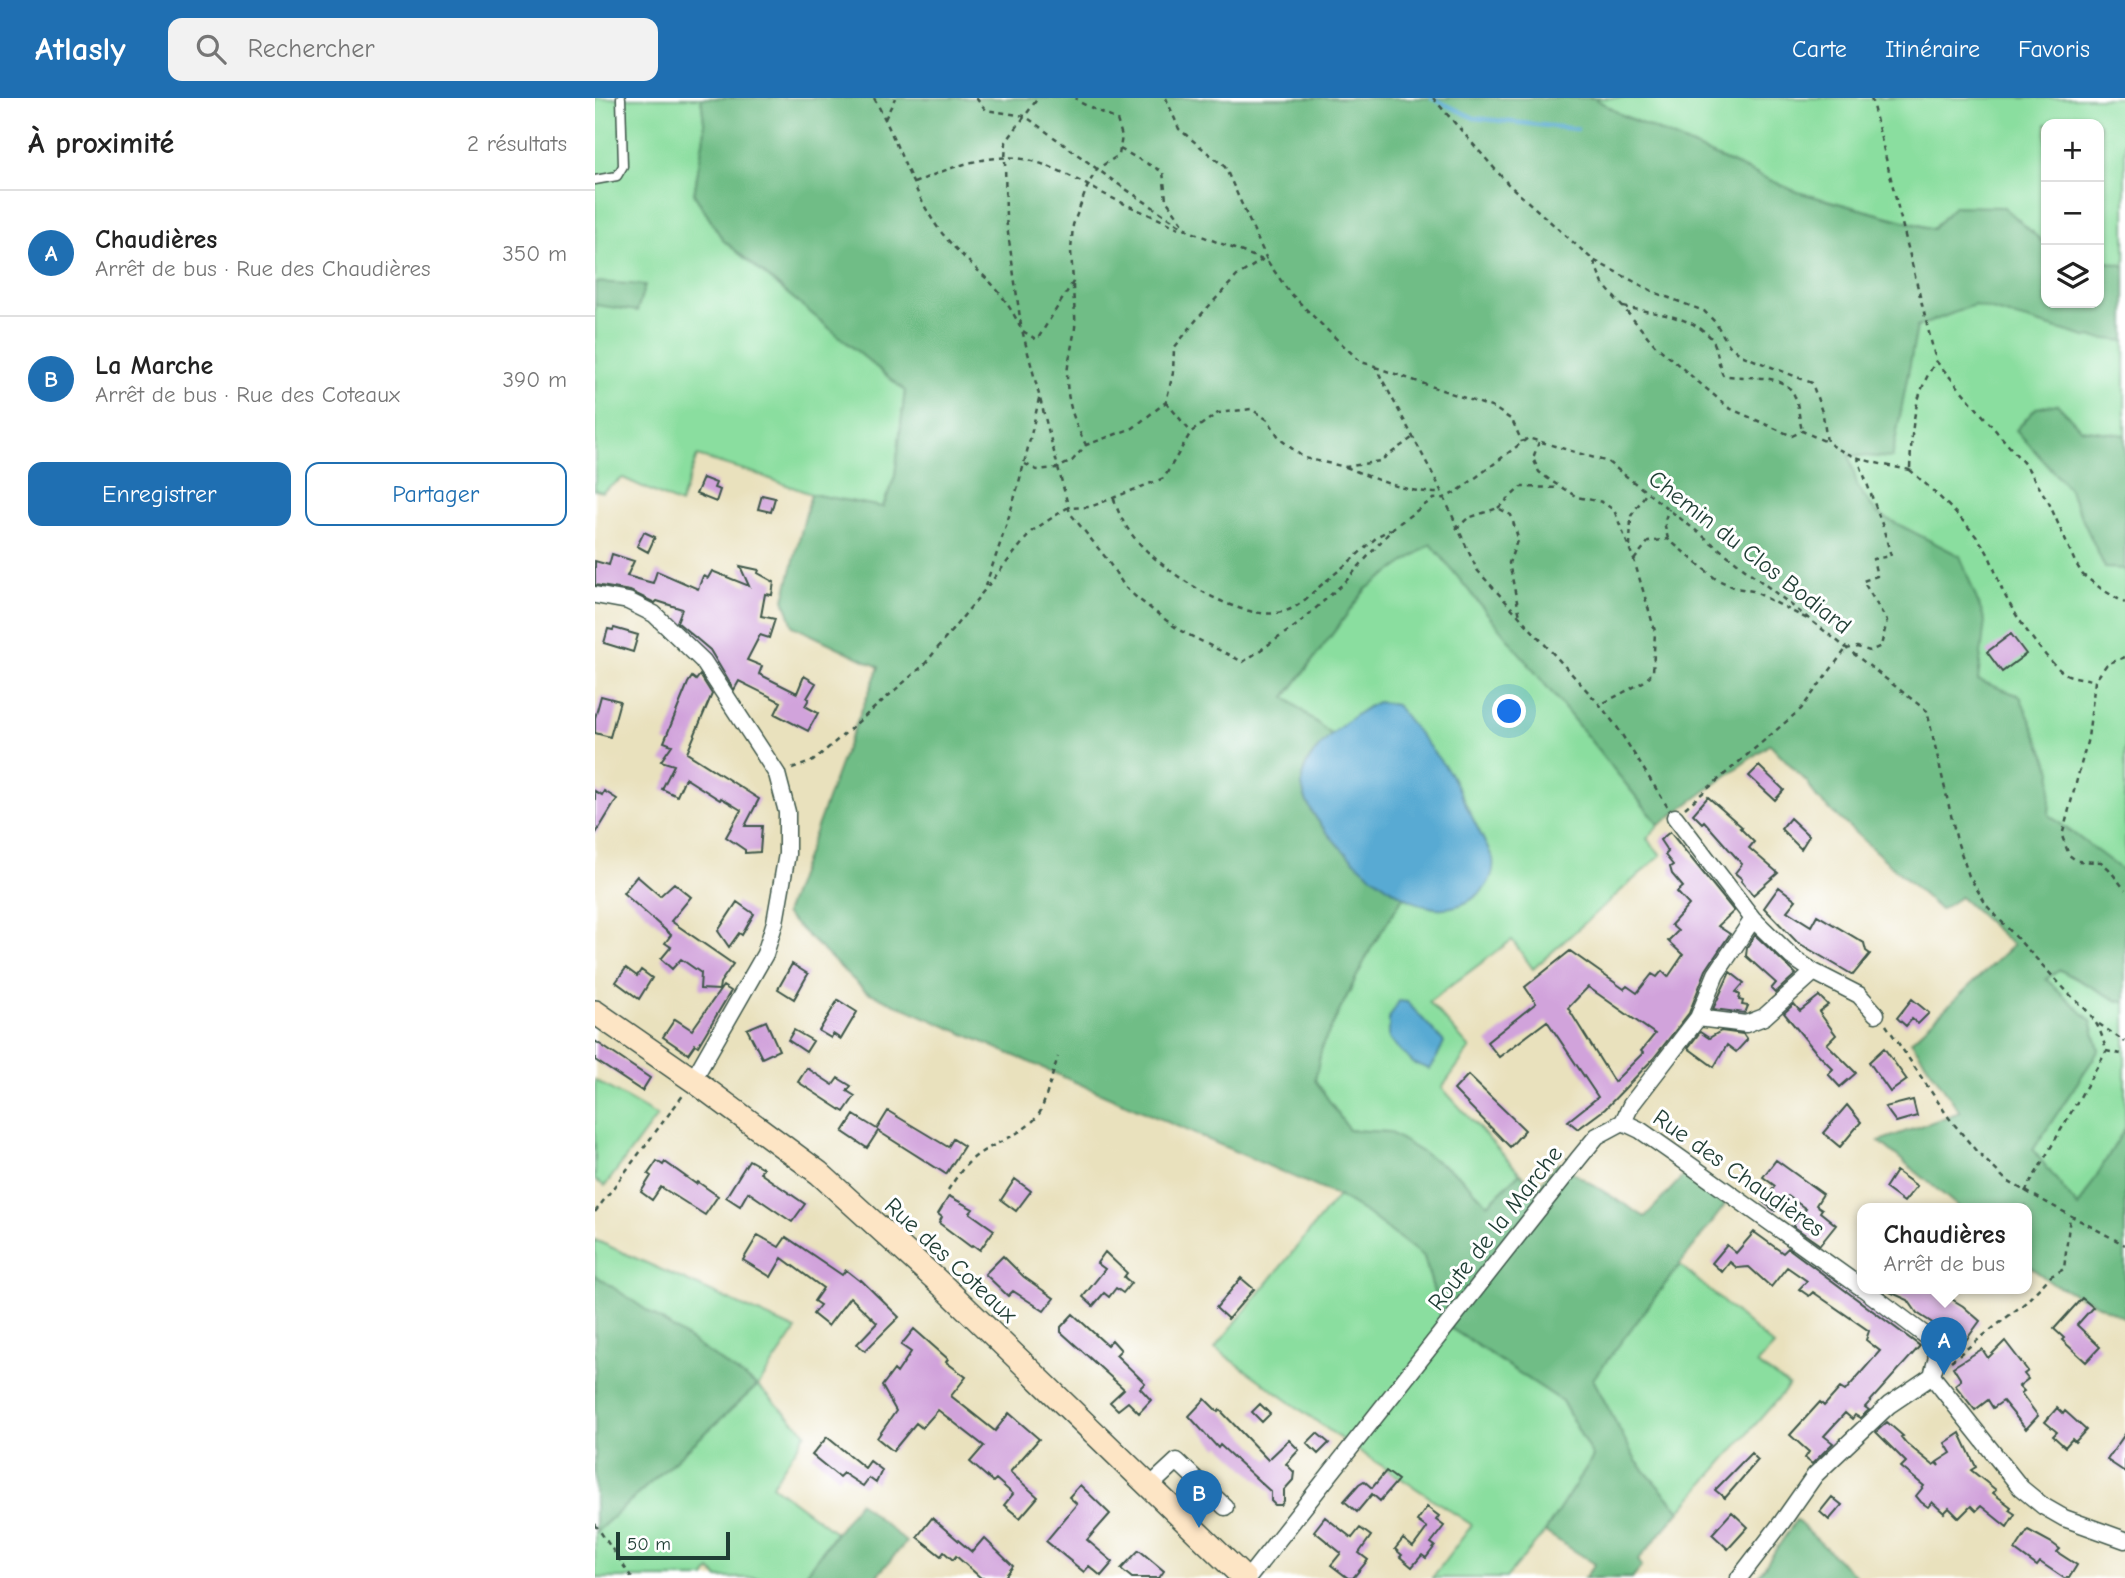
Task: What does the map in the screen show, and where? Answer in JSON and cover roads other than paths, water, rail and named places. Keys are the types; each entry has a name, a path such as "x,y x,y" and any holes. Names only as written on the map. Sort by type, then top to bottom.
{"street":[{"path":"595,596 628,601 654,614 687,644 715,678 777,774 787,812 787,854 775,922 765,954 693,1080"},
{"path":"1675,817 1753,919 1792,957 1814,972 1859,995 1876,1014"},
{"name":"Route de la Marche","path":"1246,1578 1597,1136 1623,1122 1631,1105 1698,1018 1716,974 1753,919"},
{"path":"1698,1018 1746,1024 1755,1021 1764,1017 1814,972"},
{"name":"Rue des Coteaux","path":"595,1012 819,1173 948,1291 1246,1578"},
{"name":"Rue des Chaudières","path":"1623,1122 1660,1144 1857,1284"},
{"name":"Rue des Chaudières","path":"1871,1294 1933,1341 1937,1357 1932,1376"},
{"path":"1739,1578 1815,1475 1889,1405 1932,1376 2021,1488 2043,1506 2064,1518 2125,1540"},
{"path":"1149,1487 1177,1461 1225,1507"}],"lane":[{"path":"595,180 617,176 623,166 621,98"}],"water":[{"path":"1378,702 1396,705 1450,773 1493,859 1490,880 1477,896 1467,902 1436,908 1397,893 1353,860 1317,819 1306,799 1302,781 1304,770 1311,759 1343,724"},
{"path":"1399,1001 1407,1002 1444,1042 1429,1069 1413,1063 1389,1039 1389,1018"}],"waterway":[{"path":"1432,98 1474,118 1577,129"}],"place":[{"name":"Chaudières","path":"1944,1375"},
{"name":"La Marche","path":"1199,1528"}]}
